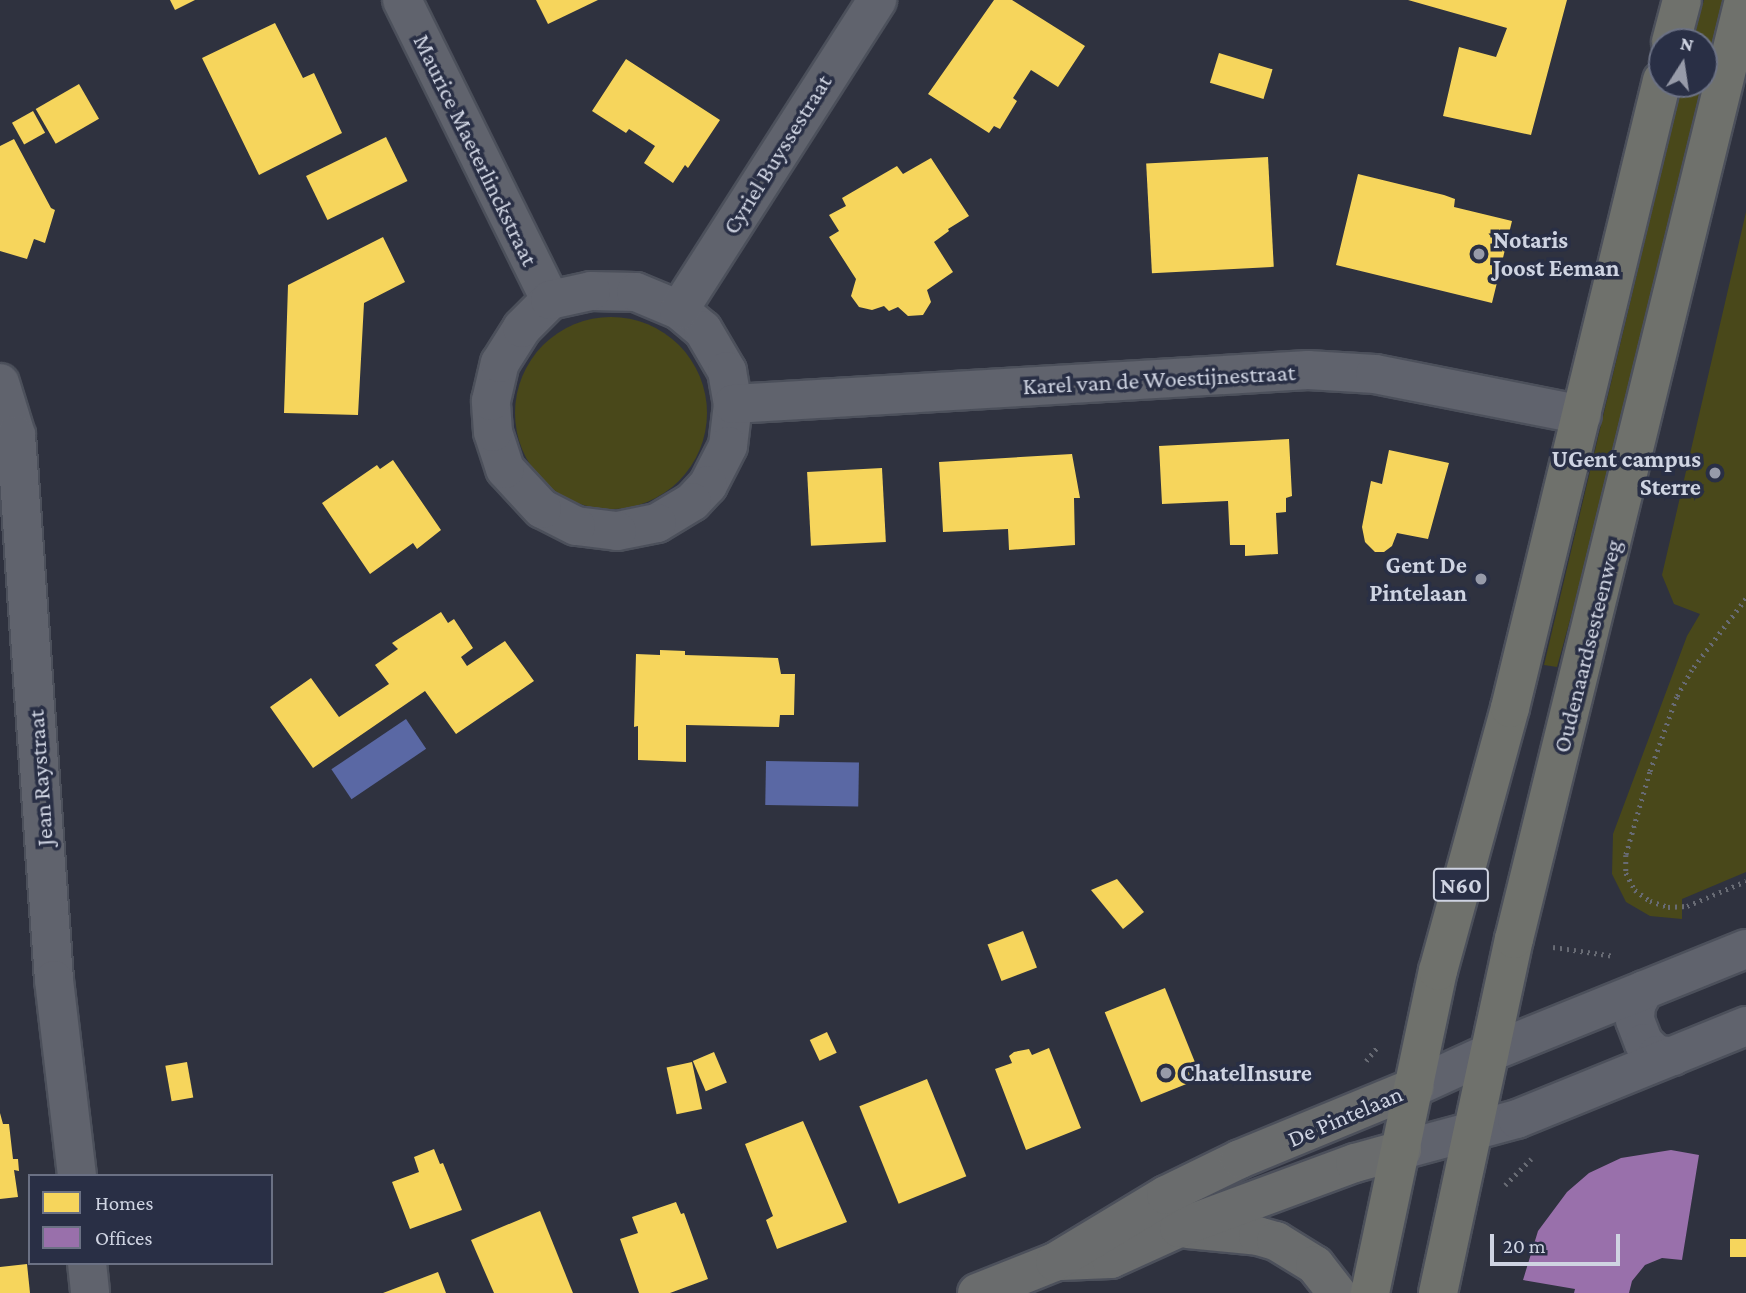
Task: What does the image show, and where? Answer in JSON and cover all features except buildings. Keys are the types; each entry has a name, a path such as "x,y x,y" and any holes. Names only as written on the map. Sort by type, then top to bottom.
{"highway":[{"path":"1675,28 1682,0"},
{"name":"Oudenaardsesteenweg","path":"1438,1293 1510,956 1744,0"},
{"name":"N60","path":"1370,1293 1442,955 1510,708 1658,98"}],"main road":[{"name":"De Pintelaan","path":"977,1293 1055,1262 1166,1195 1240,1159 1415,1087"},
{"name":"De Pintelaan","path":"1055,1262 1111,1259 1179,1228 1355,1163 1402,1150"},
{"path":"1179,1228 1258,1236 1276,1241 1315,1265 1337,1293"}],"street":[{"name":"Maurice Maeterlinckstraat","path":"402,0 550,300"},
{"name":"Cyriel Buyssestraat","path":"679,310 877,0"},
{"path":"591,291 636,292 679,310 703,330 727,371 733,404 728,446 708,485 692,502 657,523 617,531 576,526 542,509 505,469 493,432 491,401 500,363 522,328 550,300 591,291"},
{"name":"Karel van de Woestijnestraat","path":"733,404 1308,370 1375,374 1581,415"},
{"name":"Jean Raystraat","path":"0,383 16,435 54,980 77,1174"},
{"name":"De Pintelaan","path":"1415,1087 1490,1052 1746,949"},
{"path":"1644,990 1636,1004 1635,1020 1644,1043 1657,1055 1673,1056"},
{"name":"De Pintelaan","path":"1402,1150 1527,1115 1746,1026"},
{"path":"87,1265 90,1293"}],"path":[{"path":"1746,599 1692,670 1677,697 1650,772 1626,855 1626,873 1635,890 1650,901 1668,907 1687,906 1746,881"},
{"path":"1510,956 1555,946 1619,957"}],"shaded area":[{"path":"1704,0 1723,0 1716,28 1696,28"},
{"path":"1679,98 1699,98 1595,529 1557,667 1544,665"},
{"name":"UGent campus Sterre","path":"1746,212 1746,872 1682,899 1682,919 1650,916 1626,902 1612,874 1613,834 1687,636 1700,614 1674,604 1662,575"},
{"path":"611,317 648,324 679,345 700,376 707,413 700,450 679,481 648,502 611,509 574,502 543,481 522,450 515,413 522,376 543,345 574,324"}],"water":[{"path":"406,719 426,749 352,799 331,769"},
{"path":"766,761 859,763 858,807 765,805"}],"place":[{"name":"Notaris Joost Eeman","path":"1479,254"},
{"name":"UGent campus Sterre","path":"1715,473"},
{"name":"Gent De Pintelaan","path":"1481,579"},
{"name":"ChatelInsure","path":"1166,1073"}]}
